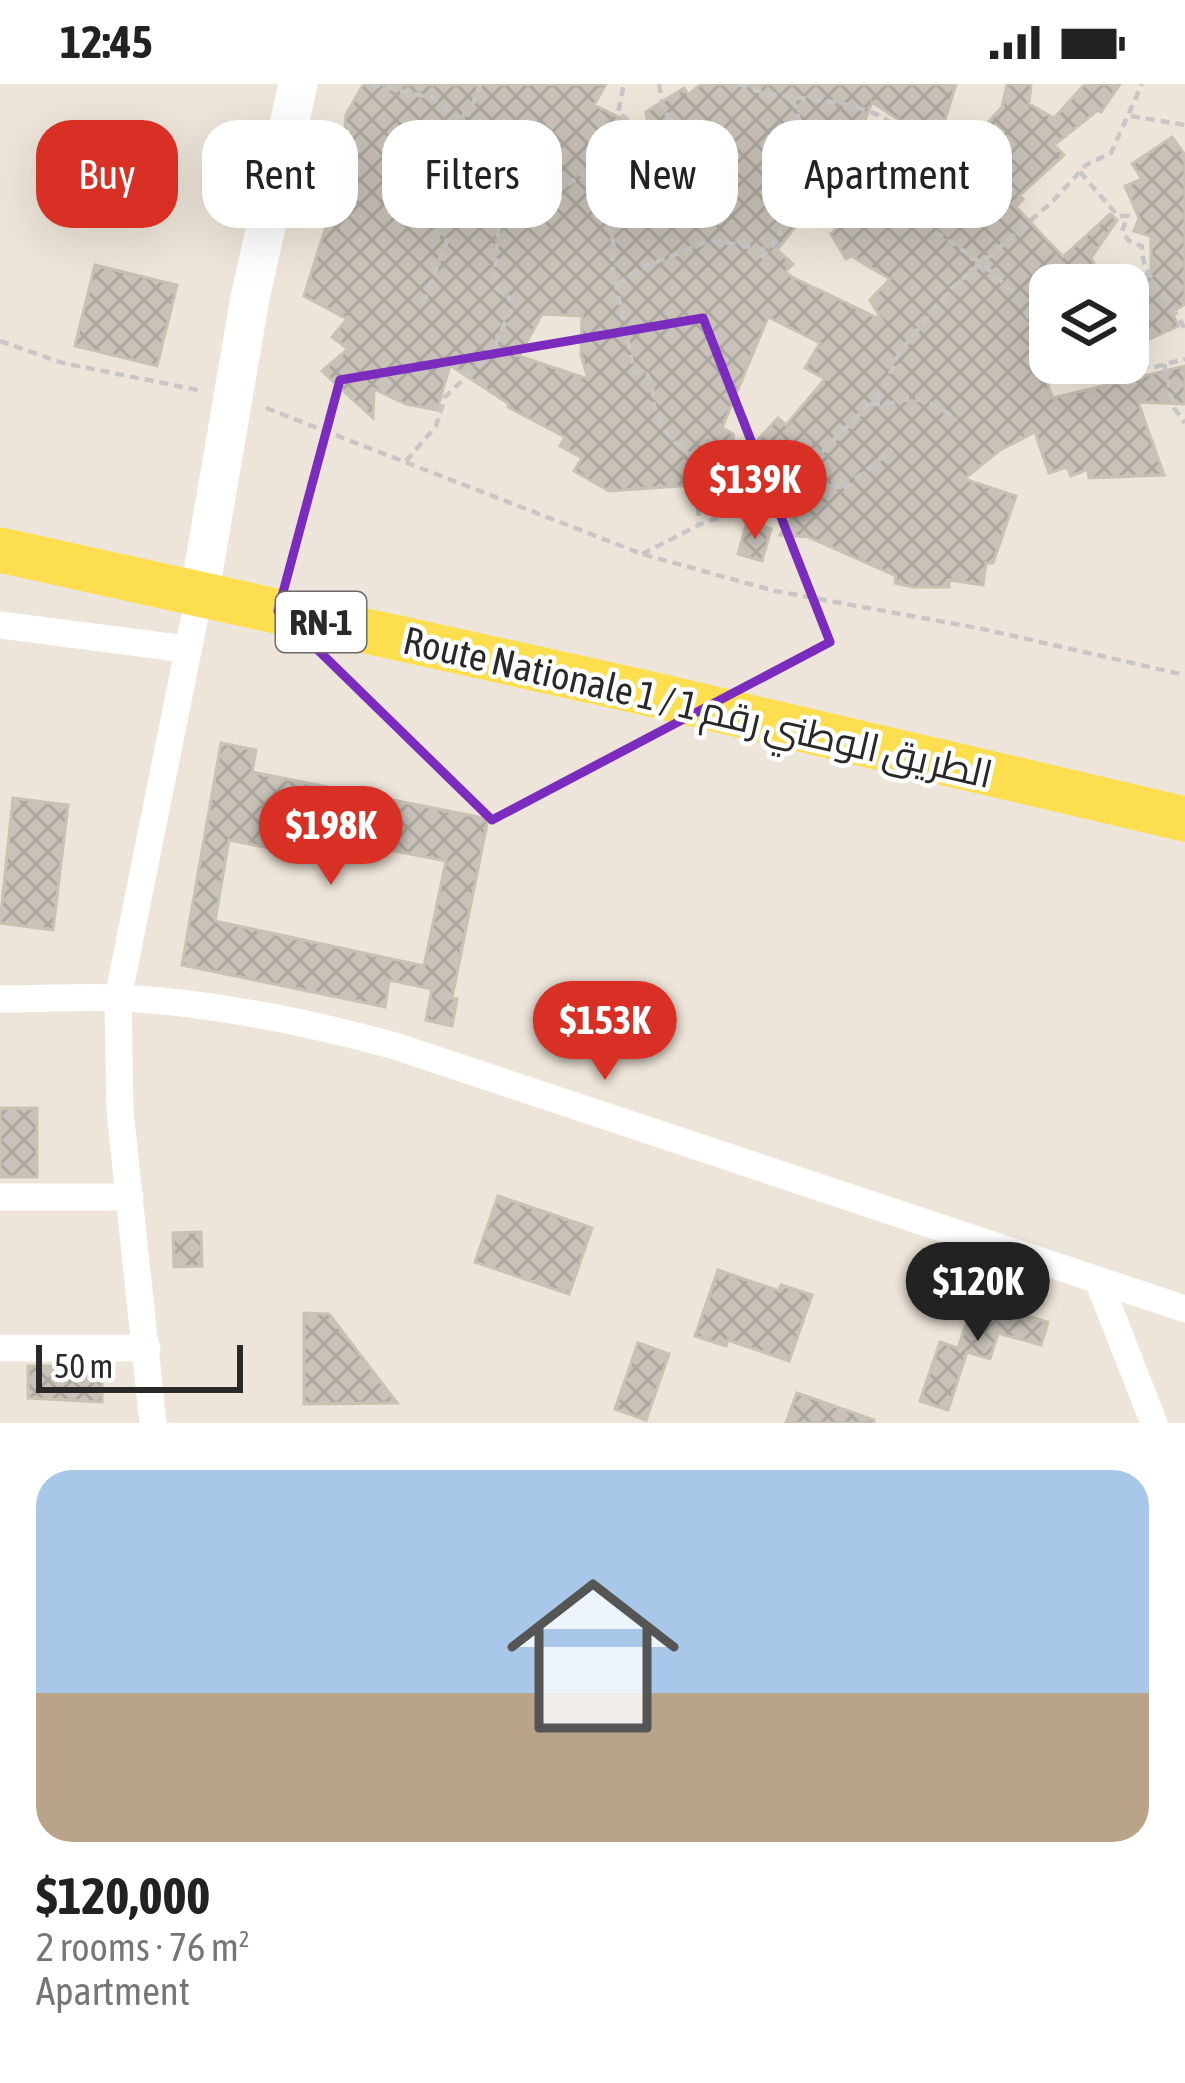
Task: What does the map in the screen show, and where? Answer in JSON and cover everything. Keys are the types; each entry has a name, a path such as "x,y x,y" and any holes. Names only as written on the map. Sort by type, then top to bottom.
{"main road":[{"path":"200,596 250,298 298,84"},
{"name":"Route Nationale 1 / الطريق الوطني رقم 1","path":"0,550 642,692 1185,819"}],"street":[{"path":"153,1423 120,1111 118,998 200,596"},
{"path":"0,625 186,649"},
{"path":"0,999 118,998 304,1021 395,1046 1185,1309"},
{"path":"0,1197 130,1197"},
{"path":"1099,1283 1154,1423"},
{"path":"0,1348 147,1348"}],"path":[{"path":"371,84 432,98 460,120 480,84"},
{"path":"624,84 618,112 628,120"},
{"path":"658,84 670,120"},
{"path":"739,84 765,96 838,100 884,118 898,129 935,167 915,218 1006,282 1029,314"},
{"path":"641,554 698,525 778,496 882,392 899,352 926,315 1080,172 1111,153 1142,84"},
{"path":"761,258 781,237 786,214 778,178 800,122 792,98"},
{"path":"1130,116 1185,124"},
{"path":"406,461 436,426 445,397 491,352 512,308 512,300 494,287 498,231 586,171"},
{"path":"1080,172 1118,216 1128,216 1122,231 1129,242 1142,246 1145,271 1169,299 1185,330"},
{"path":"423,302 447,242 428,228"},
{"path":"608,228 634,372 647,374 655,386 655,411 680,451 695,459 698,525"},
{"path":"616,284 637,270 710,240 768,250"},
{"path":"0,341 63,363 235,398 641,554 776,591 983,629 1185,675"},
{"path":"1149,366 1185,359"},
{"path":"1164,364 1174,408 1185,423"},
{"path":"871,404 894,406 912,399 957,418"},
{"path":"804,470 842,490 892,449"}],"highlighted area":[{"path":"703,318 830,642 492,820 278,611 340,380"}],"building":[{"path":"606,84 594,105 625,120 586,120 586,228 738,228 738,120 647,120 646,112 684,88 688,95 701,84 956,84 945,120 899,120 872,102 865,120 762,120 762,228 794,228 777,250 793,264 785,272 882,320 870,300 890,279 851,256 846,259 831,234 837,228 1012,228 1012,120 990,120 1002,107 1007,84 1031,84 1029,104 1054,118 1085,84 1120,84 1101,112 1054,145 1064,155 1019,196 1023,199 1016,207 1063,257 1110,214 1117,220 1091,258 1094,264 1029,264 1029,384 1048,384 1053,398 1111,384 1149,384 1149,375 1185,366 1185,404 1138,402 1164,475 1089,478 1088,469 1071,476 1067,467 1049,473 1035,432 1000,450 964,479 1016,496 993,563 986,563 983,585 949,580 949,587 913,587 895,583 896,576 808,537 780,535 816,476 782,478 781,445 741,472 735,466 736,482 609,491 574,471 582,458 560,446 565,437 508,407 450,365 437,410 406,404 374,389 373,418 322,371 348,349 332,337 347,319 304,296 326,228 358,228 358,120 346,120 363,85","holes":["542,314 582,316 581,355 588,379 519,356","768,317 820,343 805,368 825,379 786,425 778,418 735,465 733,434 722,428"]},
{"path":"1172,137 1185,155 1185,304 1172,312 1178,326 1149,339 1151,236 1134,231 1139,218 1125,186 1142,179 1132,164"},
{"path":"95,265 177,285 157,366 75,346"},
{"path":"747,522 771,529 762,561 738,554"},
{"path":"221,743 256,750 252,772 488,819 452,998 457,999 452,1026 426,1020 432,989 389,980 385,1007 182,965","holes":["334,839 446,861 424,966 215,921 229,840 330,860"]},
{"path":"13,798 68,805 53,930 0,923"},
{"path":"0,1108 37,1108 37,1177 0,1177"},
{"path":"498,1196 592,1228 569,1294 475,1262"},
{"path":"201,1232 202,1266 174,1267 173,1233"},
{"path":"718,1270 779,1291 781,1285 812,1295 789,1361 728,1340 726,1346 695,1336"},
{"path":"978,1288 1009,1299 1006,1310 1048,1322 1041,1345 998,1333 990,1359 967,1352 948,1410 920,1401 940,1342 958,1348"},
{"path":"304,1313 329,1314 397,1403 304,1404"},
{"path":"638,1343 669,1354 646,1420 615,1409"},
{"path":"28,1366 102,1366 102,1402 28,1398"},
{"path":"797,1393 874,1420 874,1423 786,1423"}]}
